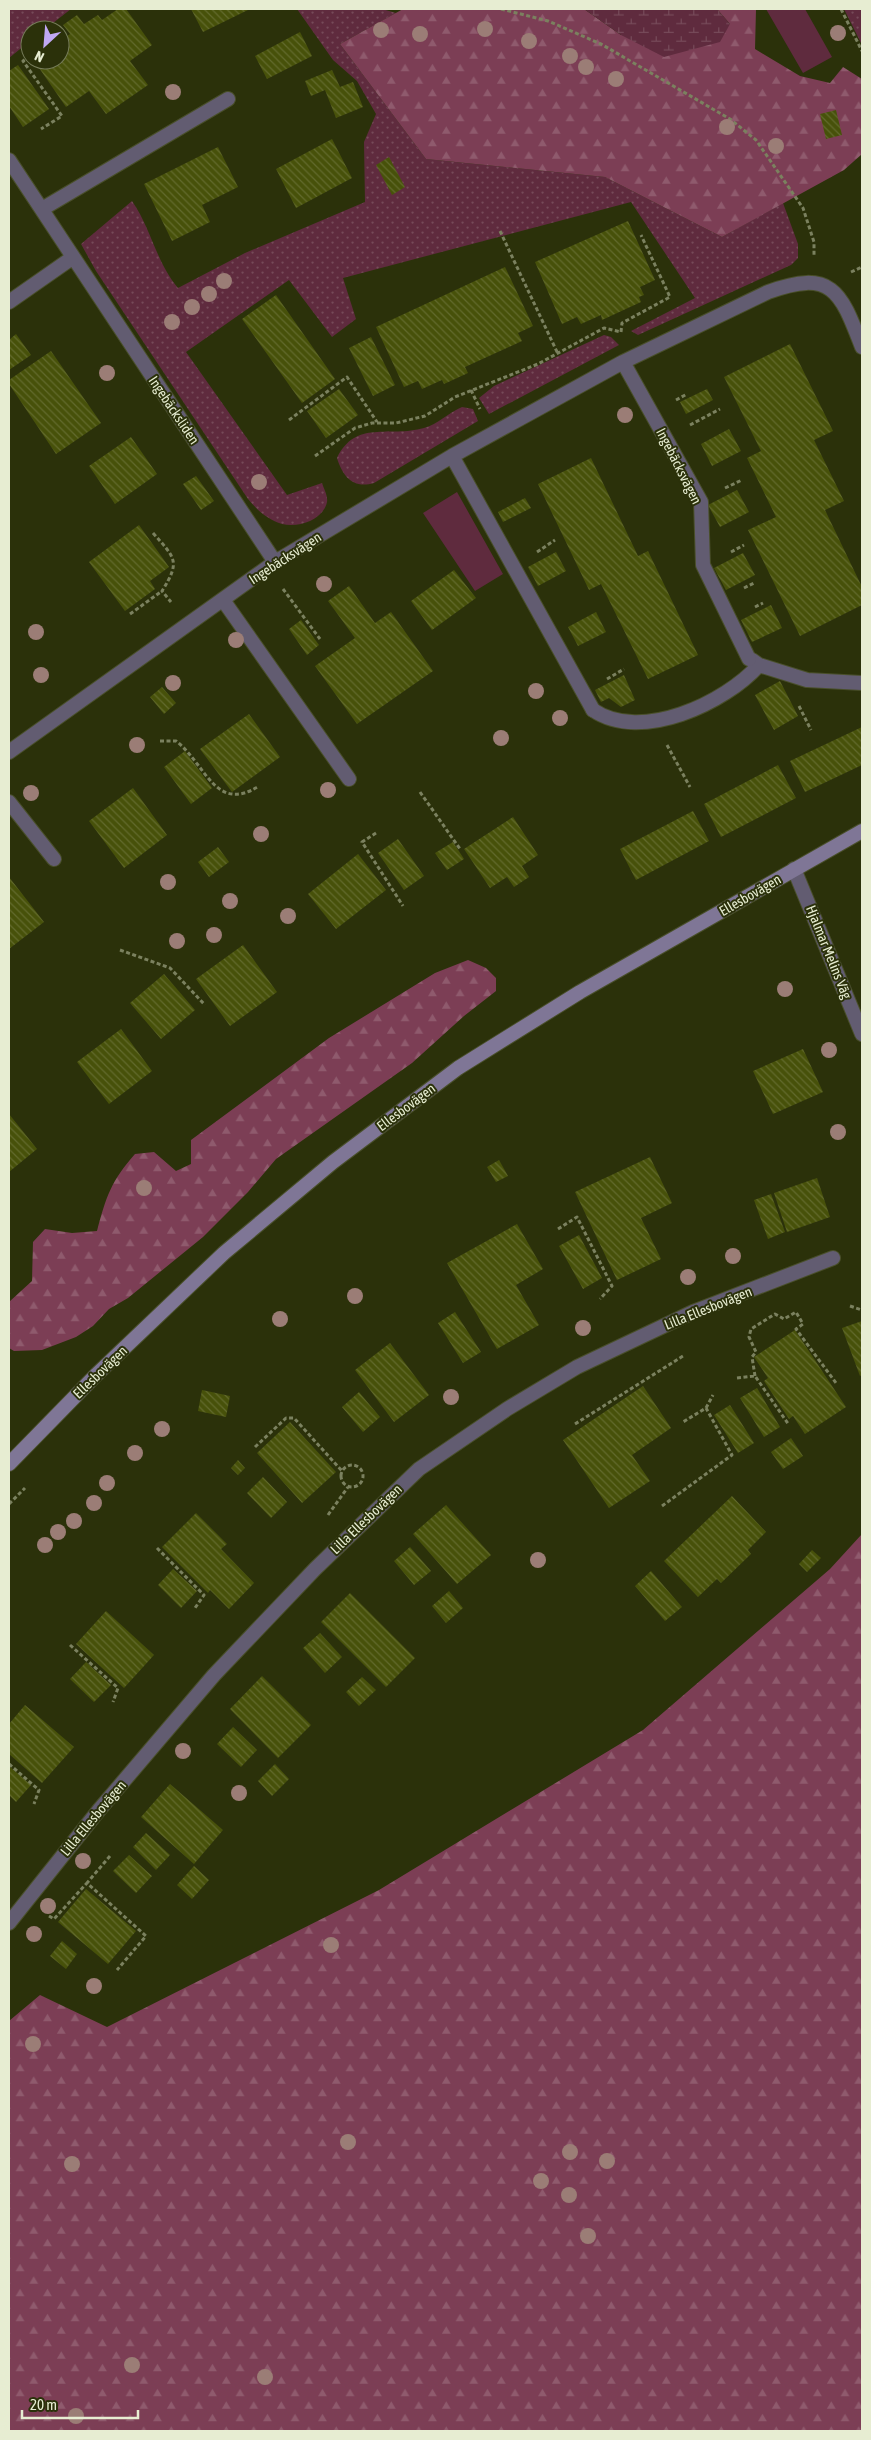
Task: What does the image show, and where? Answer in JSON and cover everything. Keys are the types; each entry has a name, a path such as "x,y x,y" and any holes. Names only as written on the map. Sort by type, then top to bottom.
{"main road":[{"name":"Ellesbovägen","path":"9,1464 97,1374 224,1253 332,1162 458,1068 580,992 862,831"}],"street":[{"path":"42,209 228,99"},
{"name":"Ingebäcksliden","path":"9,160 271,565"},
{"path":"9,302 72,258"},
{"name":"Ingebäcksvägen","path":"9,752 271,565 452,456 636,355 768,292 788,285 805,283 822,285"},
{"path":"822,285 837,294 847,309 862,347"},
{"name":"Ingebäcksvägen","path":"623,362 701,502 703,565 754,662"},
{"path":"452,456 593,710 605,718 645,722 661,720 727,692 746,680 754,662 806,680 862,684"},
{"path":"223,600 349,779"},
{"path":"9,802 54,859"},
{"name":"Hjalmar Melins Väg","path":"794,869 862,1034"},
{"name":"Lilla Ellesbovägen","path":"9,1923 97,1812 214,1675 316,1568 419,1469 507,1409 577,1367 693,1312 833,1258"}],"path":[{"path":"501,9 548,22 601,44 730,119 756,140 803,208 814,242 814,265 822,285"},
{"path":"841,9 862,51"},
{"path":"29,70 62,116 41,129"},
{"path":"500,231 558,354"},
{"path":"636,355 621,332 622,323 670,296 642,235"},
{"path":"315,456 355,428 378,423 396,423 424,416 455,397 538,364 604,328 621,332"},
{"path":"289,420 347,377 378,423"},
{"path":"664,437 720,409"},
{"path":"130,614 162,591 175,566 170,552 153,533"},
{"path":"271,565 320,639"},
{"path":"162,591 189,624"},
{"path":"661,720 665,740 690,787"},
{"path":"160,741 176,741 186,748 218,790 231,796 246,795 259,786"},
{"path":"420,792 460,849"},
{"path":"376,833 362,842 403,906"},
{"path":"120,950 170,968 205,1005"},
{"path":"558,1229 577,1217 612,1286 600,1299"},
{"path":"850,1306 862,1310"},
{"path":"789,1424 755,1376 752,1357 756,1352 749,1338 751,1329 775,1314 784,1319 796,1312 803,1324 796,1329 836,1383"},
{"path":"575,1424 683,1356"},
{"path":"737,1378 755,1376"},
{"path":"683,1422 706,1408 713,1395"},
{"path":"662,1506 732,1455 706,1408"},
{"path":"255,1447 286,1418 294,1418 342,1471"},
{"path":"327,1516 348,1487 360,1484 363,1478 362,1472 352,1465 342,1471 341,1481 348,1487"},
{"path":"9,1504 29,1484"},
{"path":"157,1548 204,1595 196,1608"},
{"path":"70,1645 118,1688 113,1702"},
{"path":"9,1764 39,1790 34,1804"},
{"path":"110,1856 87,1883 146,1936 117,1970"}],"green space":[{"path":"9,9 71,9 57,20 20,20 20,49 9,58"},
{"path":"297,9 382,9 396,13 340,44 426,159 605,177 722,237 783,203 798,244 798,258 791,265 638,335 631,331 695,298 631,202 343,278 356,319 332,337 289,280 186,352 287,495 322,483 327,502 321,514 303,524 296,525 282,524 272,520 259,511 248,499 96,271 81,244 132,201 139,211 164,267 178,288 245,253 365,202 364,142 376,114 357,81 333,60"},
{"path":"403,9 584,9 621,35 730,24 717,9 756,9 755,49 800,76 830,83 843,67 862,79 862,154 844,170 722,237 605,177 426,159 340,44"},
{"path":"584,9 717,9 730,24 720,42 664,57 621,35"},
{"path":"766,9 805,9 832,57 803,73"},
{"path":"844,9 861,9 862,45"},
{"path":"604,335 611,337 619,345 489,414 479,398 494,386"},
{"path":"462,407 473,409 478,421 374,483 355,483 342,471 337,458 345,446 354,438 374,432 411,431 424,428"},
{"path":"457,492 503,574 475,591 423,513"},
{"path":"468,960 486,968 496,978 496,991 464,1016 412,1063 276,1159 248,1192 203,1237 128,1298 109,1309 93,1326 76,1337 42,1350 14,1351 9,1348 9,1302 32,1281 33,1242 45,1229 72,1233 97,1231 110,1190 135,1154 154,1152 176,1171 191,1164 191,1140 329,1038 435,973"},
{"path":"862,1534 862,2431 9,2431 9,2021 40,1995 107,2027 379,1890 643,1730 830,1569"}],"building":[{"path":"118,9 126,9 152,45 130,61 148,85 106,114 89,91 66,107 40,70 70,70 70,20 77,15 84,24 98,15 102,20"},
{"path":"191,9 250,9 203,32"},
{"path":"300,32 312,56 267,79 255,56"},
{"path":"18,65 49,109 23,127 9,106 9,71"},
{"path":"332,70 340,87 353,82 363,107 336,118 325,90 311,96 305,81"},
{"path":"836,110 842,135 826,139 820,114"},
{"path":"332,139 352,178 296,208 276,169"},
{"path":"218,147 238,187 202,205 210,222 172,241 144,184"},
{"path":"389,157 405,187 392,195 376,165"},
{"path":"628,221 655,280 640,287 644,295 639,297 641,302 602,320 601,315 581,324 577,317 562,324 535,262"},
{"path":"505,267 533,326 518,333 522,341 465,367 468,373 444,384 442,380 422,389 418,381 404,387 376,327"},
{"path":"276,295 335,379 302,403 242,319"},
{"path":"16,334 31,355 9,370 9,340"},
{"path":"371,337 395,385 373,396 349,348"},
{"path":"790,344 833,431 814,440 844,501 825,510 862,587 862,605 800,636 748,530 776,517 747,458 761,451 724,377"},
{"path":"51,351 101,423 56,454 9,384 9,380"},
{"path":"339,389 358,415 326,438 307,411"},
{"path":"707,389 713,400 686,414 680,402"},
{"path":"729,429 741,451 712,466 701,444"},
{"path":"131,437 157,474 115,504 89,466"},
{"path":"591,458 638,556 648,551 698,655 648,679 601,584 589,590 538,484"},
{"path":"196,476 214,501 201,510 183,484"},
{"path":"737,490 749,512 720,527 708,505"},
{"path":"525,498 531,508 503,522 498,512"},
{"path":"139,525 169,567 150,581 155,589 125,611 89,562"},
{"path":"556,552 566,571 538,586 528,567"},
{"path":"743,553 755,575 726,590 714,568"},
{"path":"454,570 476,598 432,630 411,601"},
{"path":"349,586 375,623 391,612 433,671 357,724 315,666 355,638 328,601"},
{"path":"771,605 782,628 752,642 741,620"},
{"path":"596,612 606,632 578,646 568,627"},
{"path":"301,620 319,645 307,655 289,629"},
{"path":"624,675 635,700 621,707 609,698 601,702 595,690"},
{"path":"780,681 798,716 774,730 755,695"},
{"path":"162,687 176,703 164,714 150,697"},
{"path":"249,714 280,757 232,792 200,749"},
{"path":"862,727 862,765 805,792 790,761"},
{"path":"185,751 212,788 191,804 164,767"},
{"path":"778,765 796,798 721,837 704,804"},
{"path":"133,788 167,835 124,868 89,821"},
{"path":"693,811 709,841 636,880 620,849"},
{"path":"513,817 538,855 522,866 529,877 514,887 507,877 490,888 464,849"},
{"path":"398,839 424,876 404,890 378,853"},
{"path":"453,842 464,859 447,870 435,853"},
{"path":"218,847 229,862 209,877 198,862"},
{"path":"358,854 386,890 336,929 308,894"},
{"path":"9,877 44,922 9,949"},
{"path":"243,945 277,992 230,1026 196,979"},
{"path":"164,974 195,1010 161,1039 130,1003"},
{"path":"121,1029 152,1071 109,1104 77,1062"},
{"path":"803,1049 823,1092 773,1114 753,1071"},
{"path":"9,1114 37,1149 9,1172"},
{"path":"650,1157 672,1203 641,1218 661,1259 617,1280 575,1192"},
{"path":"499,1160 508,1176 496,1182 487,1167"},
{"path":"817,1178 830,1217 787,1232 774,1193"},
{"path":"771,1194 785,1232 768,1239 754,1200"},
{"path":"517,1224 543,1269 516,1285 539,1325 497,1349 447,1263"},
{"path":"579,1235 602,1278 583,1289 559,1246"},
{"path":"455,1312 481,1352 463,1363 438,1323"},
{"path":"862,1321 862,1375 860,1376 842,1328"},
{"path":"795,1330 846,1407 805,1434 793,1416 789,1419 764,1381 768,1378 754,1357"},
{"path":"390,1343 429,1395 394,1422 355,1370"},
{"path":"643,1386 671,1428 632,1455 650,1481 609,1508 563,1440"},
{"path":"757,1388 780,1427 764,1437 740,1398"},
{"path":"202,1390 230,1396 226,1417 198,1411"},
{"path":"359,1392 380,1417 363,1432 342,1407"},
{"path":"730,1405 754,1443 738,1453 714,1415"},
{"path":"290,1422 336,1472 302,1503 257,1453"},
{"path":"791,1438 803,1456 783,1469 771,1452"},
{"path":"238,1460 245,1468 238,1475 231,1468"},
{"path":"263,1477 287,1502 271,1518 247,1493"},
{"path":"732,1496 766,1532 748,1550 751,1554 721,1583 717,1579 698,1597 664,1561"},
{"path":"446,1505 491,1555 457,1584 413,1534"},
{"path":"196,1513 227,1544 221,1549 254,1583 229,1609 210,1590 208,1593 162,1547"},
{"path":"410,1547 431,1571 414,1585 394,1561"},
{"path":"812,1550 821,1558 807,1572 799,1564"},
{"path":"173,1569 197,1591 181,1608 158,1585"},
{"path":"651,1571 682,1607 665,1621 635,1586"},
{"path":"449,1591 463,1608 446,1623 432,1606"},
{"path":"350,1593 415,1658 386,1687 321,1622"},
{"path":"106,1611 154,1655 124,1688 76,1644"},
{"path":"320,1633 342,1657 325,1673 303,1648"},
{"path":"86,1662 111,1685 94,1702 70,1679"},
{"path":"262,1676 311,1725 278,1758 230,1709"},
{"path":"362,1677 376,1690 359,1706 346,1692"},
{"path":"25,1705 74,1747 42,1783 9,1754 9,1724"},
{"path":"233,1727 257,1750 241,1767 217,1744"},
{"path":"275,1764 289,1779 272,1796 258,1781"},
{"path":"9,1766 31,1785 16,1802 9,1795"},
{"path":"170,1784 223,1830 194,1864 141,1817"},
{"path":"146,1833 170,1855 156,1870 133,1847"},
{"path":"129,1855 152,1876 136,1893 113,1871"},
{"path":"194,1866 209,1880 192,1899 177,1885"},
{"path":"86,1889 136,1931 108,1964 58,1922"},
{"path":"62,1941 77,1954 66,1969 50,1956"}]}
